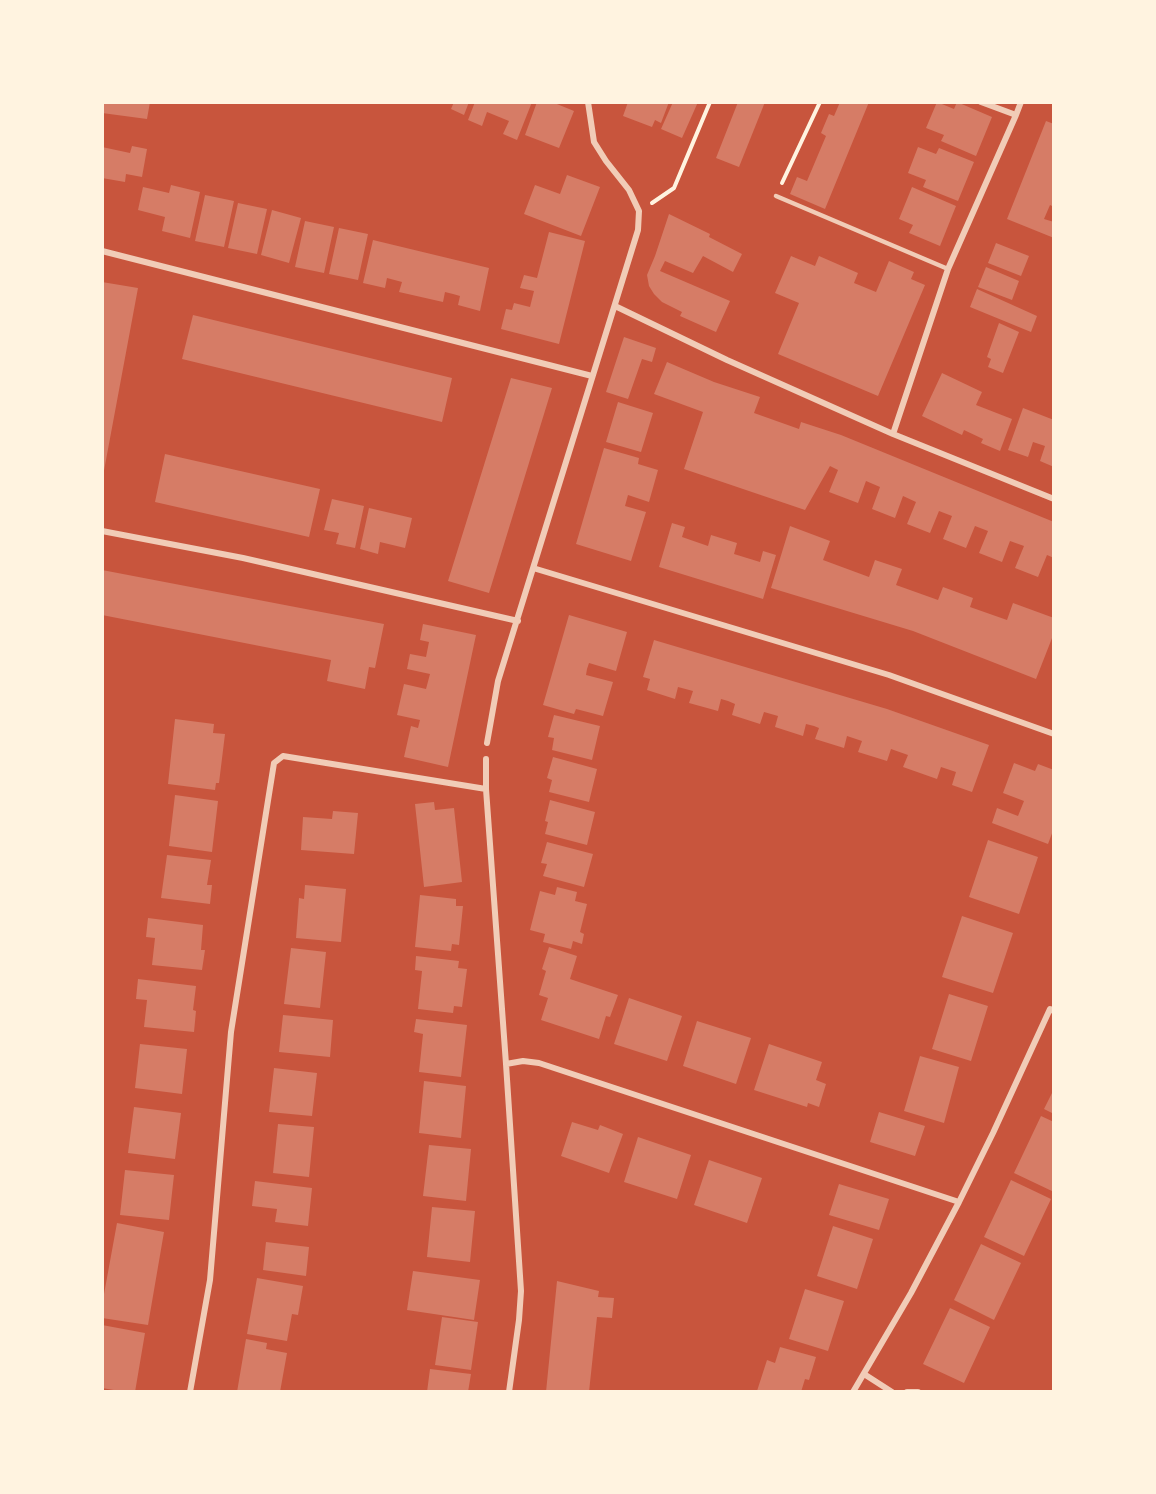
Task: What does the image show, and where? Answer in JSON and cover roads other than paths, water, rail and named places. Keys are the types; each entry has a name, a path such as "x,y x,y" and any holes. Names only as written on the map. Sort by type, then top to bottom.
{"street":[{"path":"487,743 498,681 638,230 639,211 629,190 594,142 588,102"},
{"path":"981,102 1016,115"},
{"path":"893,434 948,269 1021,102"},
{"path":"102,251 592,376"},
{"path":"615,306 727,360 893,434 1054,499"},
{"path":"102,531 243,558 518,621"},
{"path":"533,568 889,675 1054,734"},
{"path":"190,1392 210,1280 231,1032 274,763 283,756 486,789"},
{"path":"486,759 486,789 521,1291 509,1392"},
{"path":"853,1392 911,1293 959,1202 1052,1010"},
{"path":"506,1064 523,1061 539,1063 959,1202"},
{"path":"864,1374 892,1392"},
{"path":"907,1392 918,1392"}],"lane":[{"path":"776,196 948,269"}]}
